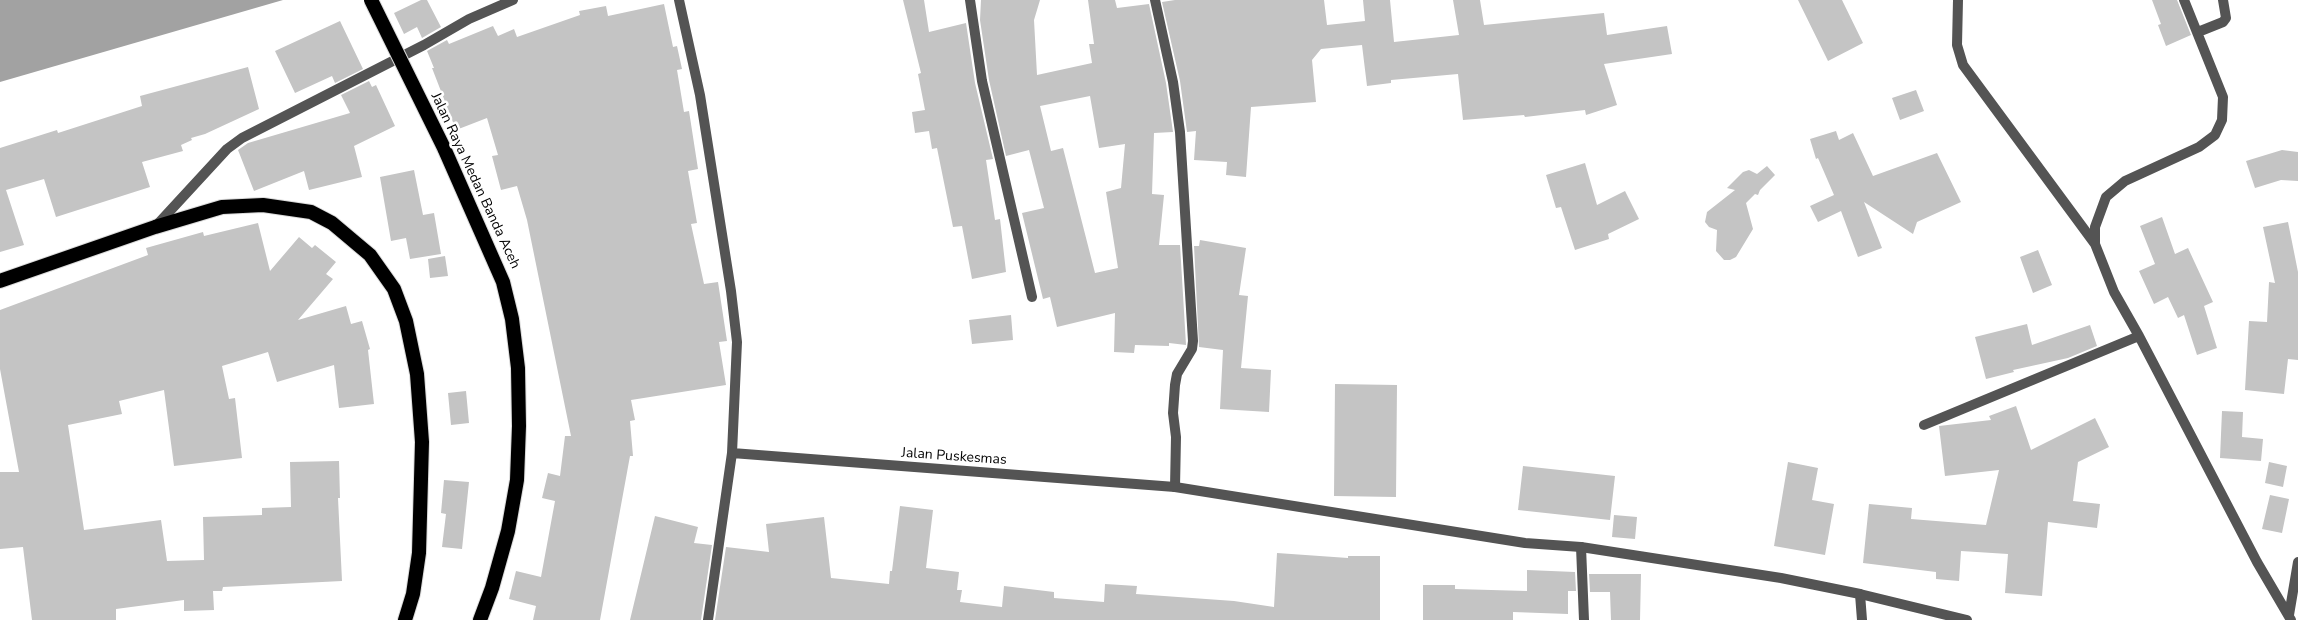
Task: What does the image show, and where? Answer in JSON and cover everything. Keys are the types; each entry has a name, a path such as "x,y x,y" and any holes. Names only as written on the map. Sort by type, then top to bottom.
{"highway":[{"name":"Jalan Raya Medan Banda Aceh","path":"371,0 444,148 503,282 512,319 518,368 519,426 517,480 508,531 492,588 480,620"},
{"path":"0,281 155,226 222,207 264,205 311,212 332,223 370,255 394,289 406,321 417,374 422,442 419,553 413,594 406,620"}],"street":[{"path":"155,226 227,149 242,138 424,45 469,19 514,0"},
{"path":"678,0 700,95 732,291 737,342 732,453 708,620"},
{"path":"970,0 982,82 1032,297"},
{"path":"1155,0 1173,82 1180,132 1193,341 1192,349 1177,374 1174,385 1175,487"},
{"path":"1958,0 1958,45 1963,65 2095,244 2114,292 2257,562 2290,618"},
{"path":"2095,244 2095,227 2106,197 2125,182 2199,146 2214,135 2222,120 2223,97 2184,0"},
{"path":"2198,32 2226,18 2223,0"},
{"path":"1924,425 2139,336"},
{"name":"Jalan Puskesmas","path":"732,453 942,471 1175,487 1525,543 1581,547 1781,578 1860,594 1967,620"},
{"path":"1581,547 1584,620"},
{"path":"2290,618 2298,562"},
{"path":"1860,594 1862,620"}],"shaded area":[{"path":"0,0 283,0 0,82"}],"building":[{"path":"421,0 427,0 441,27 422,38 417,27 404,34 394,13"},
{"path":"903,0 924,0 929,32 966,23 975,83 993,159 986,160 995,220 1000,219 1006,272 972,279 962,226 953,227 937,148 932,149 929,131 915,133 912,112 925,110 918,74 921,73"},
{"path":"981,0 1040,0 1034,20 1037,75 1092,63 1089,44 1094,44 1088,0 1115,0 1117,8 1149,4 1166,83 1173,132 1154,133 1152,194 1164,195 1159,245 1180,245 1186,345 1169,343 1169,346 1135,345 1134,353 1114,352 1115,313 1057,327 1050,297 1043,299 1022,213 1044,208 1029,150 1006,156 989,80 980,20","holes":["1090,96 1099,148 1125,144 1121,188 1106,192 1118,268 1095,273 1063,148 1051,151 1040,106"]},
{"path":"1175,0 1324,0 1327,25 1365,21 1363,0 1390,0 1394,42 1459,35 1453,0 1480,0 1484,25 1604,13 1607,35 1667,26 1672,54 1604,64 1617,105 1586,115 1585,110 1525,117 1524,115 1463,120 1458,74 1391,80 1391,83 1367,86 1362,45 1321,49 1312,60 1316,102 1251,107 1246,177 1226,175 1227,162 1194,160 1196,131 1187,132 1180,81 1162,2"},
{"path":"1798,0 1842,0 1863,43 1828,61"},
{"path":"2152,0 2177,0 2191,35 2166,46 2158,25 2161,24"},
{"path":"664,4 673,47 677,46 682,69 677,70 684,112 689,111 698,169 688,171 697,223 691,224 704,284 718,282 727,341 719,342 726,385 631,400 635,420 630,421 633,456 630,456 600,620 533,620 536,606 509,599 516,571 541,577 555,501 542,498 548,473 560,476 565,436 571,436 527,220 517,186 501,190 492,156 498,155 487,118 456,130 427,51 447,40 449,44 493,26 498,36 514,29 517,37 580,15 579,11 606,6 608,16"},
{"path":"340,21 363,69 335,83 332,76 295,93 275,51"},
{"path":"248,67 259,109 205,134 191,138 192,140 181,145 183,151 142,162 150,187 56,217 44,179 6,190 24,245 0,252 0,148 57,130 58,133 142,106 140,96"},
{"path":"369,81 372,87 376,85 395,126 354,146 362,177 309,190 304,171 254,191 238,150 248,143 350,113 341,95"},
{"path":"1916,90 1924,111 1900,120 1892,98"},
{"path":"1836,131 1839,140 1853,133 1873,176 1937,153 1961,202 1917,222 1913,234 1864,202 1882,248 1858,257 1841,211 1818,222 1810,206 1834,195 1818,158 1816,159 1810,139"},
{"path":"2282,150 2298,152 2298,181 2281,180 2255,188 2246,161"},
{"path":"1585,163 1597,205 1625,191 1639,219 1608,234 1609,239 1575,250 1561,207 1556,208 1546,175"},
{"path":"1767,166 1775,175 1760,190 1758,195 1755,194 1746,203 1753,229 1736,257 1724,260 1716,251 1717,230 1709,227 1705,222 1707,212 1735,190 1727,188 1743,172 1749,170 1757,174"},
{"path":"414,170 423,215 434,213 441,254 410,259 406,238 391,241 380,177"},
{"path":"2162,217 2175,254 2188,248 2213,302 2204,306 2217,348 2197,355 2184,315 2178,318 2168,297 2154,304 2139,271 2155,264 2140,226"},
{"path":"2288,222 2298,272 2298,360 2288,359 2284,394 2245,390 2249,321 2267,322 2269,282 2275,283 2263,227"},
{"path":"258,223 270,271 299,237 312,248 315,245 336,262 326,274 333,279 298,320 346,306 351,324 362,321 370,349 368,350 374,404 339,408 334,365 277,382 268,352 222,366 229,399 235,398 242,458 174,466 164,390 119,401 122,414 68,425 84,530 161,520 167,561 204,560 203,517 262,515 262,508 291,507 290,462 339,461 340,498 338,498 342,581 223,587 222,591 213,591 214,610 184,611 184,600 116,609 116,620 32,620 23,547 0,549 0,472 19,472 0,369 0,310 148,255 146,248 203,232 204,236"},
{"path":"1200,240 1246,248 1239,295 1248,296 1241,368 1271,370 1269,412 1220,409 1223,350 1199,347 1194,246 1199,246"},
{"path":"2038,250 2052,285 2033,293 2020,257"},
{"path":"445,256 448,276 430,278 428,259"},
{"path":"1011,315 1013,340 972,344 969,320"},
{"path":"2027,324 2032,345 2090,325 2097,346 2068,358 2013,370 2014,372 1986,379 1975,337"},
{"path":"1335,384 1397,385 1396,497 1334,496"},
{"path":"466,391 469,423 451,425 448,393"},
{"path":"2016,406 2031,450 2095,418 2109,447 2078,462 2073,501 2100,504 2097,528 2048,522 2042,596 2005,593 2008,554 1961,551 1959,581 1936,579 1936,572 1863,563 1869,504 1912,508 1911,519 1986,525 1999,470 1945,476 1939,426 1991,420 1989,416"},
{"path":"2222,411 2243,412 2242,437 2263,439 2261,461 2220,458"},
{"path":"1788,462 1818,468 1812,500 1834,504 1825,555 1774,546"},
{"path":"2269,462 2287,466 2283,487 2265,483"},
{"path":"1523,466 1615,476 1610,520 1518,510"},
{"path":"444,480 469,482 462,549 442,547 446,514 441,513"},
{"path":"2270,495 2289,499 2282,533 2262,529"},
{"path":"900,506 933,510 926,568 959,572 957,590 962,590 960,602 1002,607 1004,586 1054,592 1054,598 1104,602 1105,584 1137,586 1136,594 1234,601 1274,607 1277,553 1348,558 1348,556 1380,556 1380,620 715,620 726,547 769,552 766,524 824,517 831,578 889,584"},
{"path":"1614,515 1637,517 1635,539 1612,537"},
{"path":"655,516 698,527 694,543 712,545 701,620 630,620"},
{"path":"1527,570 1575,572 1576,591 1568,591 1568,614 1513,612 1513,620 1423,620 1423,585 1455,585 1455,589 1527,591"},
{"path":"1589,574 1641,574 1640,620 1611,620 1610,592 1590,592"}]}
